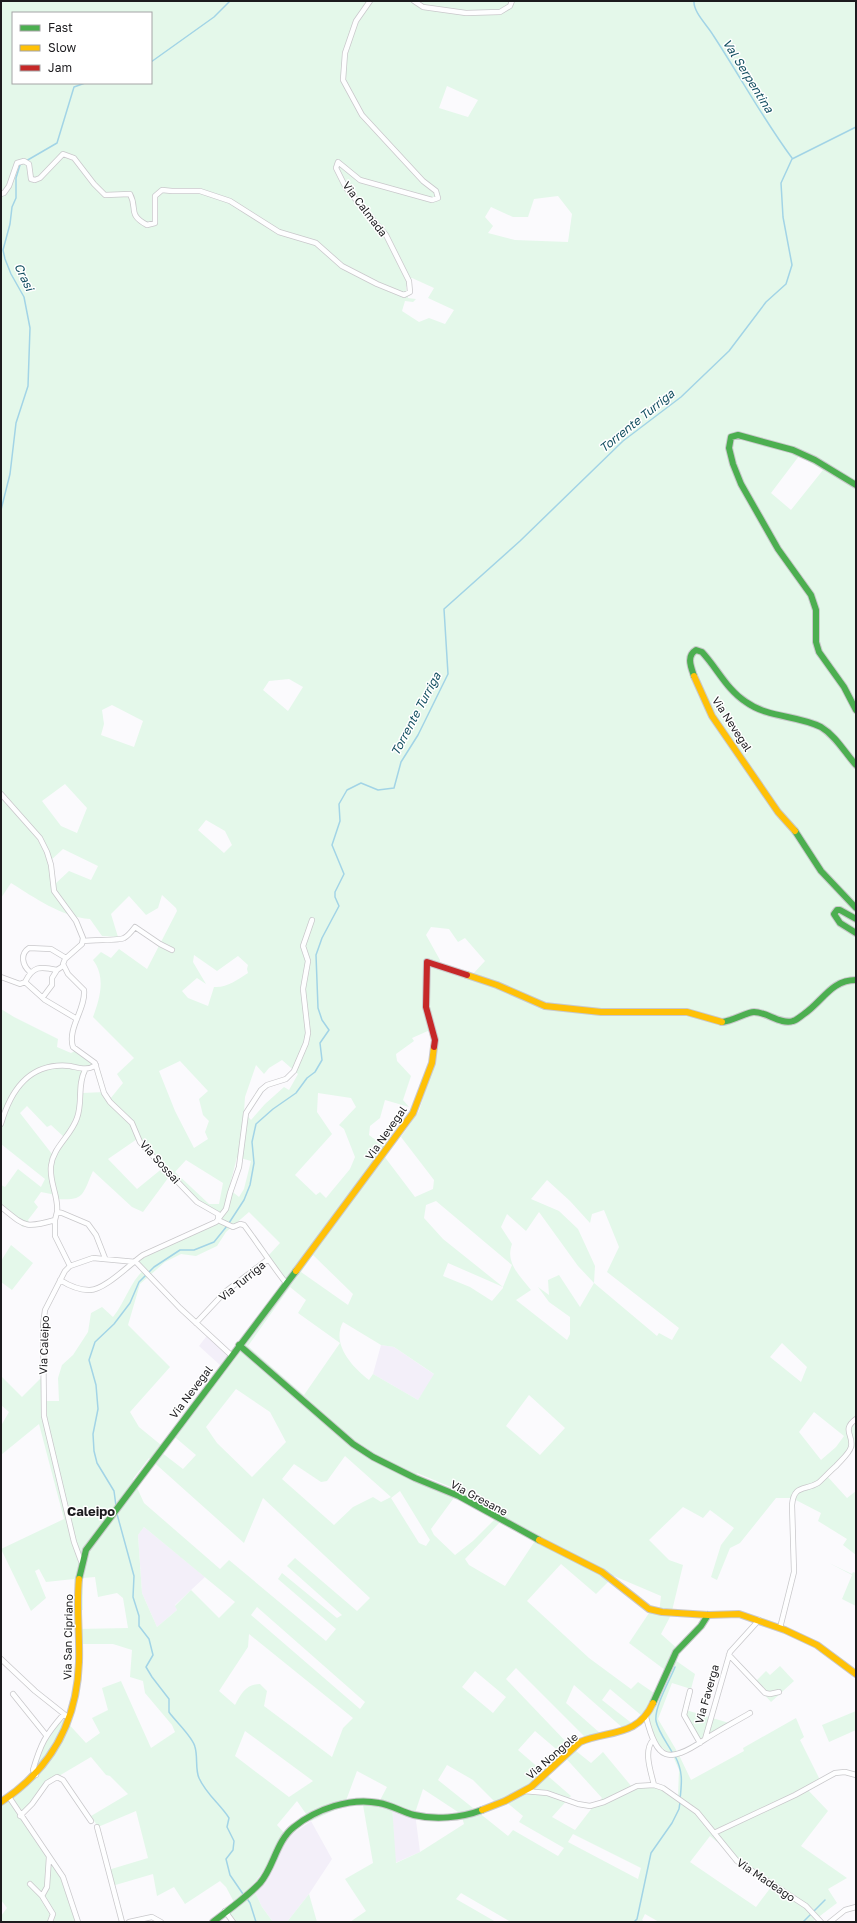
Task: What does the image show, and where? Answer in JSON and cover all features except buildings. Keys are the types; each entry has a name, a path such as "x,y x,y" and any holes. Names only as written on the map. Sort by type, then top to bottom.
{"main road":[{"path":"856,485 815,460 785,447 738,435 731,437 728,442 729,452 737,474 763,525 795,575 812,596 817,617 818,647 847,691 856,710"},
{"name":"Via Nevegal","path":"856,765 832,737 819,727 761,709 745,702 736,694 702,652 698,650 692,652 690,656 691,664 705,702 715,720 778,812 801,838 821,872 856,908"},
{"path":"856,919 840,910 837,910 834,914 834,917 839,923 856,933"},
{"name":"Via Nevegal","path":"81,1561 88,1546 404,1127 415,1108 429,1072 435,1045 435,1036 426,1007 425,978 427,962 496,985 546,1006 601,1012 687,1012 722,1022 732,1021 754,1012 785,1021 793,1020 812,1008 838,983 845,980 856,980"},
{"name":"Via Gresane","path":"239,1346 347,1439 373,1457 415,1478 459,1496 510,1525 602,1572 649,1609 662,1612 698,1612 708,1615"},
{"name":"Via San Cipriano","path":"1,1802 9,1798 36,1775 54,1753 66,1717 74,1703 78,1680 78,1598 81,1561"},
{"path":"708,1615 732,1613 759,1620 780,1628 817,1645 856,1674"},
{"name":"Via Nongole","path":"213,1922 260,1883 285,1836 294,1827 309,1818 350,1802 373,1801 413,1815 427,1818 450,1817 477,1812 536,1784 580,1742 590,1738 625,1731 639,1724 646,1717 676,1652 701,1626 708,1615"}],"street":[{"name":"Via Calmada","path":"1,194 4,193 9,186 15,166 18,163 26,162 29,164 31,179 35,180 40,178 63,154 74,158 94,184 105,195 130,194 133,200 133,211 139,220 147,224 155,223 155,196 162,190 200,191 230,201 278,232 316,243 342,266 377,284 404,295 410,292 409,281 386,235 346,188 336,168 338,162 360,180 432,200 438,198 436,191 424,181 362,114 343,80 345,53 356,21 370,1"},
{"path":"414,1 423,7 466,13 500,12 510,6 512,1"},
{"path":"1,794 40,838 50,861 54,892 71,913 83,941"},
{"path":"60,1280 69,1285 90,1290 118,1276 134,1261 220,1221 226,1209 240,1167 242,1136 246,1113 267,1085 286,1079 294,1071 306,1043 308,1033 303,990 308,961 303,946 312,920"},
{"path":"83,941 100,939 120,940 125,938 135,927 160,944 172,950"},
{"path":"43,997 52,985 52,978 57,970 63,966 66,958 80,946 83,941"},
{"path":"30,972 25,966 23,960 25,952 29,948 51,948 66,958"},
{"path":"63,966 68,974 84,990 72,1039 73,1047 96,1066"},
{"path":"1,977 20,984 25,982 30,972 40,968 57,970"},
{"path":"25,982 43,997 77,1019"},
{"path":"1,1124 6,1106 25,1078 31,1073 38,1069 54,1066 85,1070 96,1066"},
{"name":"Via Sossai","path":"96,1066 104,1093 110,1102 132,1123 142,1144 198,1202 216,1213 220,1221"},
{"path":"85,1070 80,1081 78,1116 73,1127 54,1153 52,1160 51,1176 57,1212 55,1220 55,1236 70,1266 93,1258 134,1261 196,1323 231,1355"},
{"path":"1,1207 25,1225 35,1226 55,1220"},
{"path":"57,1212 62,1212 88,1224 96,1235 105,1258"},
{"path":"220,1221 231,1227 240,1224 244,1225 265,1253 267,1260"},
{"name":"Via Turriga","path":"196,1323 225,1292 267,1260 286,1283"},
{"name":"Via Caleipo","path":"70,1266 60,1280 46,1310 44,1325 44,1416 74,1542 81,1561"},
{"path":"780,1628 794,1572 792,1505 794,1496 801,1489 819,1482 847,1454 852,1445 848,1433 849,1426 856,1419"},
{"name":"Via Faverga","path":"702,1741 732,1648 759,1620"},
{"name":"Via Faverga","path":"729,1655 765,1693 770,1694 778,1692"},
{"path":"1,1659 66,1717"},
{"path":"690,1691 684,1716 702,1741"},
{"path":"13,1694 46,1735"},
{"path":"646,1717 653,1740 663,1752 671,1756 684,1753 750,1713"},
{"name":"Via San Cipriano","path":"36,1775 33,1770 41,1745 46,1735 66,1717"},
{"path":"524,1791 547,1793 578,1804 590,1806 604,1802 633,1787 654,1785 648,1752 650,1743 653,1740"},
{"path":"714,1833 795,1795 835,1773 845,1772 856,1775"},
{"path":"20,1816 32,1804 41,1789 50,1780 57,1777 63,1780 91,1821"},
{"name":"Via Madeago","path":"654,1785 663,1788 698,1812 737,1861 811,1911 819,1921"},
{"path":"9,1798 64,1881 78,1922"},
{"path":"97,1827 122,1922"},
{"path":"42,1896 47,1887 49,1857"},
{"path":"30,1884 42,1896 53,1914 50,1922"},
{"path":"830,1922 845,1910 856,1908"},
{"path":"225,1912 233,1922"},
{"path":"129,1922 152,1917 161,1922"}],"shaded area":[{"path":"209,1333 231,1352 221,1366 199,1346"},
{"path":"381,1345 394,1347 435,1375 418,1400 373,1374"},
{"path":"144,1527 205,1577 175,1605 177,1610 157,1627 142,1593 138,1535"},
{"path":"392,1805 415,1813 420,1852 395,1863"},
{"path":"311,1821 332,1859 309,1894 287,1922 273,1922 262,1907 252,1886 288,1837"}],"green space":[{"path":"1,1 856,1 856,1446 827,1476 847,1498 856,1491 856,1555 843,1545 847,1539 818,1521 821,1513 792,1498 776,1498 740,1543 730,1548 717,1580 711,1577 721,1545 734,1528 710,1510 703,1518 683,1507 649,1540 669,1560 683,1565 671,1615 661,1634 680,1651 675,1660 695,1674 691,1689 672,1683 658,1719 678,1753 691,1780 744,1751 743,1748 796,1718 804,1737 800,1740 820,1780 806,1788 828,1811 801,1846 847,1878 828,1889 837,1903 812,1922 659,1922 645,1914 642,1920 645,1922 511,1922 461,1893 456,1899 496,1922 350,1922 366,1911 345,1879 373,1863 363,1805 377,1806 387,1787 357,1771 344,1806 311,1821 297,1801 277,1825 288,1837 252,1886 262,1907 273,1922 236,1922 226,1911 235,1904 226,1887 220,1881 185,1904 174,1887 157,1896 153,1874 112,1886 108,1870 148,1858 136,1811 98,1827 91,1816 128,1794 110,1776 106,1775 91,1757 47,1783 20,1816 63,1877 78,1922 1,1922 1,1916 7,1908 1,1900 1,1799 27,1780 35,1771 44,1743 60,1721 65,1720 86,1743 100,1733 92,1718 108,1710 102,1688 121,1681 151,1748 175,1732 172,1725 145,1693 143,1681 130,1677 132,1650 113,1644 78,1644 78,1629 128,1628 123,1598 117,1593 98,1597 95,1577 83,1578 83,1610 78,1610 74,1579 46,1582 39,1569 35,1571 46,1598 31,1611 1,1549 64,1519 39,1424 1,1455 1,1423 2,1424 9,1412 1,1405 1,1376 22,1397 43,1376 42,1401 59,1401 58,1378 62,1365 73,1355 88,1332 91,1313 102,1307 113,1317 135,1280 145,1269 137,1261 214,1224 218,1213 199,1202 171,1174 143,1212 132,1207 93,1171 84,1191 78,1197 72,1199 56,1199 56,1195 41,1192 34,1202 38,1207 28,1220 29,1222 23,1227 1,1208 1,1185 5,1187 18,1169 41,1187 45,1179 1,1144 1,1009 58,1039 57,1047 71,1053 75,1051 89,1060 96,1067 87,1068 83,1079 82,1093 105,1092 110,1099 123,1083 117,1074 134,1058 93,1017 100,995 101,980 93,960 101,952 111,958 119,949 147,969 177,911 176,908 162,895 158,908 146,915 129,896 111,914 118,937 102,936 90,919 69,915 59,911 11,883 1,898","holes":["447,86 478,100 468,117 439,108","558,196 572,214 568,242 515,240 488,233 493,226 485,217 491,207 513,217 528,217 534,199","412,278 434,288 428,298 454,310 445,324 429,318 419,322 402,311 405,301 413,302 416,299 408,298 406,287 408,285 406,281","799,456 823,470 791,510 771,493","289,679 303,687 288,711 263,690 269,681","112,705 143,721 134,747 101,735 104,724 102,710","65,784 87,808 77,833 61,826 42,801","206,820 225,831 232,845 224,853 198,830","63,849 98,866 91,880 69,871 55,884 50,861","431,927 449,929 458,942 465,938 485,961 472,975 440,964 440,960 426,935","194,955 217,971 238,956 248,965 248,973 228,985 214,987 208,1006 188,998 182,991 197,978 206,984 193,962","430,1030 436,1049 430,1075 419,1111 401,1137 434,1180 433,1189 415,1197 381,1152 385,1147 369,1135 370,1126 380,1118 385,1100 409,1107 403,1100 411,1076 397,1061 396,1054 414,1041 412,1038","282,1060 298,1074 289,1090 284,1087 265,1104 251,1120 244,1112 245,1097 256,1065 264,1074 269,1068","180,1061 208,1091 199,1099 203,1115 209,1121 205,1132 208,1139 194,1148 175,1111 159,1071","318,1093 351,1098 356,1107 339,1125 344,1129 355,1157 350,1169 326,1198 320,1192 316,1195 295,1175 332,1134 317,1112","27,1106 47,1127 51,1125 64,1137 52,1154 20,1113","140,1137 164,1167 137,1189 108,1159","237,1157 251,1161 244,1189 239,1197 229,1189","186,1160 223,1183 219,1204 209,1204 175,1172","547,1180 570,1201 590,1223 592,1214 604,1210 619,1247 607,1272 679,1328 672,1340 659,1333 657,1336 594,1283 595,1266 578,1229 559,1211 531,1199","436,1201 512,1265 503,1287 443,1239 424,1218 426,1205","249,1212 280,1243 268,1256 286,1279 170,1433 196,1455 183,1469 157,1449 161,1445 139,1427 130,1412 170,1367 128,1325 140,1284 165,1262 181,1254 196,1256 217,1246 226,1232","539,1212 578,1266 594,1283 580,1307 559,1275 548,1280 549,1295 538,1287 549,1302 570,1317 570,1334 567,1340 516,1300 531,1290 518,1274 510,1257 512,1244 501,1227 507,1214 526,1231","313,1255 353,1294 348,1305 301,1272","448,1263 503,1288 492,1301 470,1287 443,1276","290,1287 306,1300 298,1313 340,1343 304,1395 248,1346","343,1322 381,1345 394,1347 434,1374 418,1400 373,1374 369,1380 356,1369 341,1347 340,1339 340,1330","782,1343 807,1367 801,1382 770,1357","236,1389 270,1412 286,1442 252,1477 217,1443 206,1427","529,1395 565,1428 540,1455 506,1426","814,1412 844,1436 836,1447 821,1460 799,1432","345,1456 391,1497 381,1502 373,1497 353,1507 334,1525 282,1479 294,1464 321,1482 327,1481","149,1458 244,1543 263,1498 370,1598 357,1611 295,1558 287,1566 342,1615 337,1618 282,1573 278,1579 336,1629 326,1641 229,1560 220,1569 144,1503 133,1479","417,1473 458,1490 457,1495 415,1478","400,1491 430,1540 426,1546 419,1543 391,1498","456,1495 495,1519 473,1541 455,1555 434,1535 431,1529","500,1522 535,1541 505,1586 469,1565 465,1559","144,1527 235,1602 219,1618 191,1590 175,1606 177,1610 157,1627 142,1593 138,1535","561,1564 596,1594 614,1576 661,1596 659,1613 649,1613 629,1643 665,1670 654,1693 638,1682 631,1689 589,1658 527,1601","257,1607 365,1702 360,1709 251,1615","249,1634 353,1718 343,1728 332,1757 264,1706 267,1691 260,1684 255,1684 244,1690 235,1705 219,1691 248,1647","516,1668 585,1737 601,1734 566,1703 574,1685 624,1729 634,1725 602,1700 610,1689 642,1716 657,1744 673,1756 679,1770 678,1796 657,1784 632,1787 603,1752 591,1763 571,1747 506,1679","475,1671 506,1697 493,1713 462,1687","245,1731 313,1781 289,1797 235,1756","535,1731 562,1754 602,1798 575,1830 552,1817 571,1796 518,1750","447,1765 473,1780 497,1804 505,1801 523,1816 519,1822 564,1848 558,1856 513,1830 508,1836 438,1780","423,1789 461,1814 464,1824 420,1852 396,1863 392,1805 415,1813","573,1834 641,1868 638,1879 568,1842","710,1836 771,1887 756,1907 690,1862"]},
{"path":"11,1245 33,1263 12,1290 1,1282 1,1261"},
{"path":"829,1563 852,1574 853,1572 856,1573 856,1606 842,1599 852,1575"},
{"path":"780,1666 794,1681 771,1702 754,1683 766,1671 770,1675"},
{"path":"686,1710 729,1723 699,1741 685,1716"},
{"path":"856,1711 856,1730 829,1742 822,1725"},
{"path":"309,1894 317,1922 287,1922"}],"waterway":[{"name":"Crasi","path":"152,61 214,17 230,1"},
{"name":"Val Serpentina","path":"694,1 698,14 711,31 771,128 792,158"},
{"name":"Crasi","path":"26,161 57,143 74,87 82,84"},
{"name":"Torrente Turriga","path":"229,1223 244,1200 250,1185 254,1163 252,1142 256,1124 273,1109 296,1093 307,1078 315,1072 322,1060 320,1043 329,1030 322,1020 318,1008 316,955 322,938 339,906 335,897 335,892 344,874 332,845 340,821 339,804 347,790 361,783 378,790 394,788 401,762 418,735 448,674 444,609 520,541 623,441 681,397 729,351 766,302 786,284 792,265 783,217 781,183 792,159 856,127"},
{"name":"Crasi","path":"1,510 10,474 16,423 28,386 30,328 24,297 11,274 3,250 10,224 12,207 16,198 16,178 20,165 23,163"},
{"name":"Torrente Turriga","path":"116,1506 114,1491 97,1463 94,1451 93,1434 98,1409 96,1385 89,1360 95,1342 114,1324 130,1303 139,1282 154,1267 180,1250 194,1250 214,1242 227,1226"},
{"name":"Torrente Turriga","path":"117,1514 134,1576 133,1597 139,1616 139,1626 149,1639 153,1655 146,1667 169,1699 169,1712 194,1743 198,1774 202,1784 229,1818 227,1827 234,1841 233,1850 226,1859 230,1875 243,1894"},
{"path":"672,1752 659,1729 656,1721 656,1715 657,1708 675,1667"},
{"path":"675,1756 681,1777 680,1799"},
{"path":"634,1922 637,1919 651,1853 672,1823 679,1809 680,1802"},
{"name":"Torrente Turriga","path":"246,1897 250,1903 256,1922"},
{"path":"803,1922 825,1900"}],"traffic: fast":[{"path":"856,485 815,460 793,450 738,435 731,437 729,448 733,464 741,484 778,549 811,595 816,610 816,642 819,652 844,687 856,710"},
{"path":"694,676 690,658 696,650 702,652 739,697 764,711 802,720 821,727 836,740 856,765"},
{"path":"795,831 821,871 856,908"},
{"path":"856,919 840,910 837,910 834,914 840,923 856,933"},
{"path":"722,1022 754,1012 779,1020 788,1022 793,1021 811,1009 828,992 840,983 856,980"},
{"path":"79,1579 86,1550 296,1271"},
{"path":"239,1345 353,1444 373,1457 415,1478 459,1496 539,1540"},
{"path":"653,1703 676,1652 701,1626 708,1615"},
{"path":"213,1922 244,1898 260,1883 265,1877 283,1839 288,1833 303,1821 323,1810 346,1803 357,1802 383,1804 422,1817 439,1818 457,1816 482,1810"}],"traffic: slow":[{"path":"694,676 712,716 778,812 795,831"},
{"path":"467,975 497,985 545,1006 601,1012 687,1012 722,1022"},
{"path":"296,1271 413,1113 432,1063 434,1047"},
{"path":"539,1540 602,1572 649,1609 662,1612 708,1615 739,1614 785,1630 817,1645 856,1674"},
{"path":"1,1802 19,1789 34,1775 47,1759 67,1724 73,1705 79,1662 79,1579"},
{"path":"482,1810 505,1801 531,1787 580,1742 622,1731 639,1722 647,1714 653,1703"}],"traffic: jam":[{"path":"434,1047 435,1040 426,1007 427,962 467,975"}],"district":[{"name":"Caleipo","path":"91,1511"}]}
